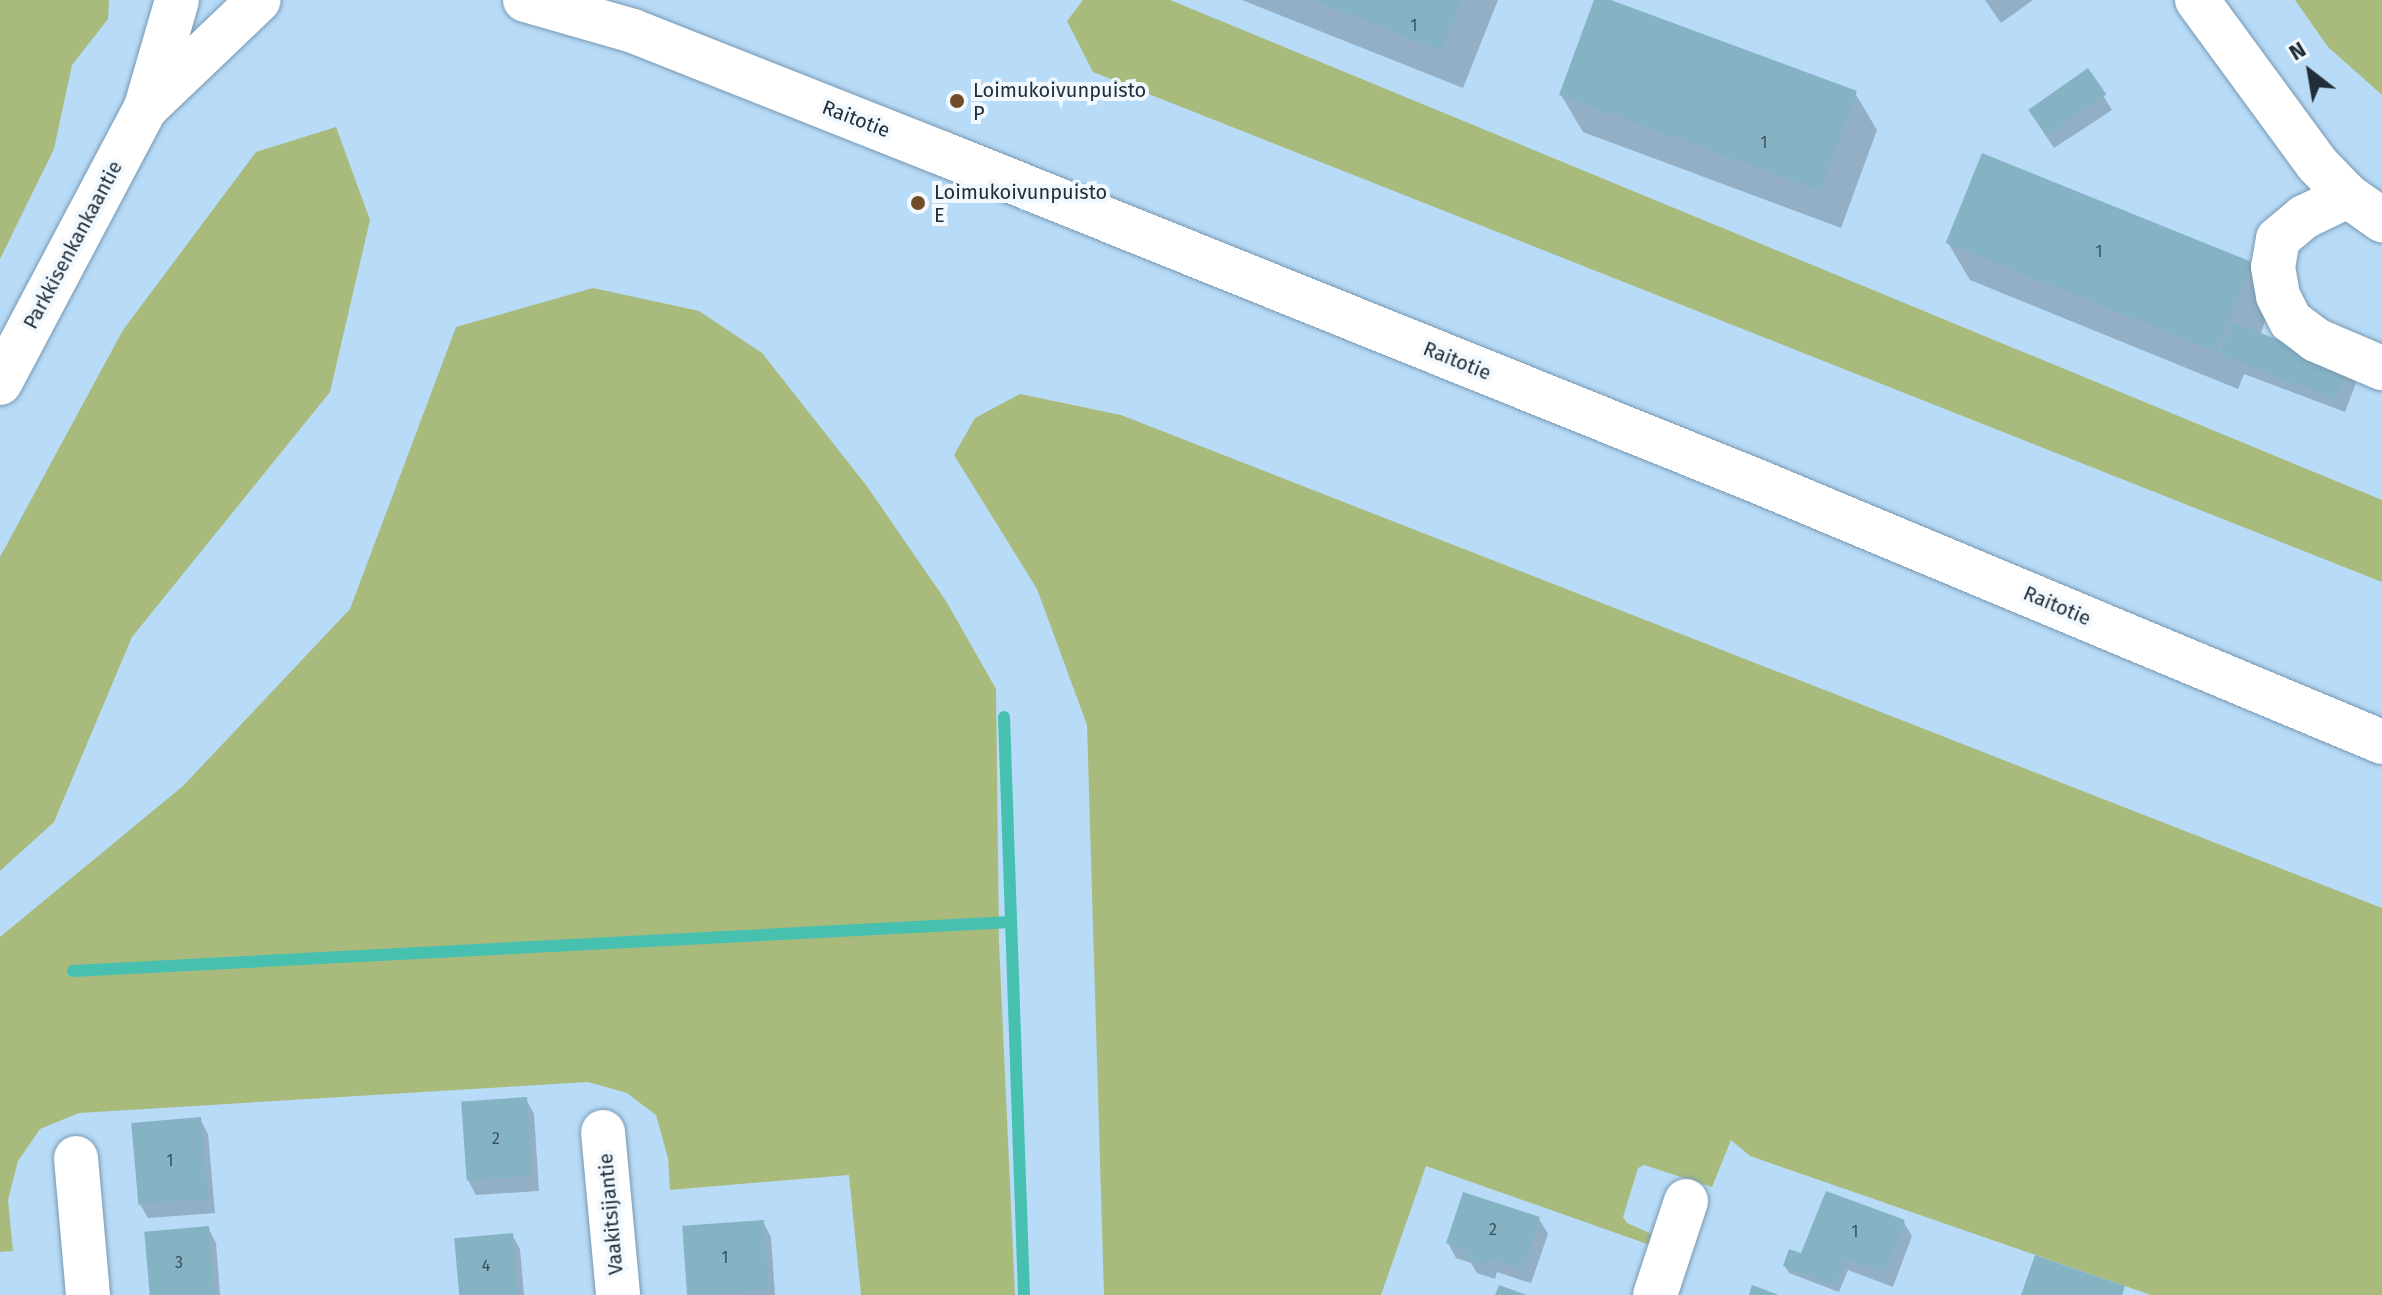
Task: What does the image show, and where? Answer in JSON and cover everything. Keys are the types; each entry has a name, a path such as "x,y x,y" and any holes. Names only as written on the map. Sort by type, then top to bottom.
{"main road":[{"name":"Parkkisenkankaantie","path":"0,383 146,107 177,0"},
{"name":"Parkkisenkankaantie","path":"146,107 259,0"},
{"name":"Raitotie","path":"525,0 633,31 1744,476 2382,742"},
{"path":"2197,0 2317,164 2365,208"},
{"path":"2365,208 2304,217 2278,239 2273,267 2278,296 2291,321 2316,340 2382,368"},
{"name":"Vaakitsijantie","path":"603,1132 618,1295"},
{"path":"76,1158 88,1295"},
{"path":"1655,1295 1686,1201"}],"green space":[{"path":"0,0 109,0 108,19 72,65 54,149 0,259"},
{"path":"1083,0 1170,0 2382,500 2382,582 1093,72 1067,21"},
{"path":"2295,0 2382,0 2382,95 2328,47"},
{"path":"336,127 370,220 330,392 132,637 54,822 0,871 0,557 123,330 256,152"},
{"path":"593,288 699,311 762,353 866,485 946,601 996,689 999,943 1015,1295 861,1295 849,1175 670,1190 668,1158 656,1115 627,1093 588,1082 79,1113 40,1129 18,1161 8,1200 13,1251 0,1252 0,937 183,786 350,609 456,327"},
{"path":"1020,394 1121,415 2382,908 2382,1295 2151,1295 1750,1156 1731,1140 1712,1187 1644,1165 1638,1168 1623,1217 1627,1223 1654,1235 1653,1246 1426,1166 1381,1295 1104,1295 1087,725 1037,589 954,455 975,418"}],"building":[{"path":"1313,0 1462,0 1441,51"},
{"path":"1594,0 1611,0 1857,91 1820,191 1559,95"},
{"path":"2088,68 2106,94 2047,136 2028,110"},
{"path":"1982,153 2253,262 2216,352 1946,243"},
{"path":"2232,322 2349,367 2336,399 2219,355"},
{"path":"527,1097 533,1176 467,1180 461,1102"},
{"path":"201,1117 208,1199 138,1205 131,1123"},
{"path":"1826,1191 1905,1220 1885,1273 1846,1258 1835,1286 1783,1266 1789,1249 1801,1253"},
{"path":"1463,1192 1540,1217 1523,1269 1489,1258 1487,1265 1466,1259 1469,1251 1446,1243"},
{"path":"764,1220 769,1290 687,1295 682,1226"},
{"path":"209,1226 215,1295 150,1295 144,1232"},
{"path":"513,1233 518,1295 459,1295 454,1238"},
{"path":"2035,1255 2125,1286 2122,1295 2021,1295"},
{"path":"1499,1285 1527,1295 1495,1295"},
{"path":"1752,1285 1779,1295 1749,1295"}],"waterway":[{"path":"1004,717 1024,1295"},
{"path":"73,971 1011,922"}],"place":[{"name":"Loimukoivunpuisto P","path":"957,101"},
{"name":"Loimukoivunpuisto E","path":"918,203"}]}
